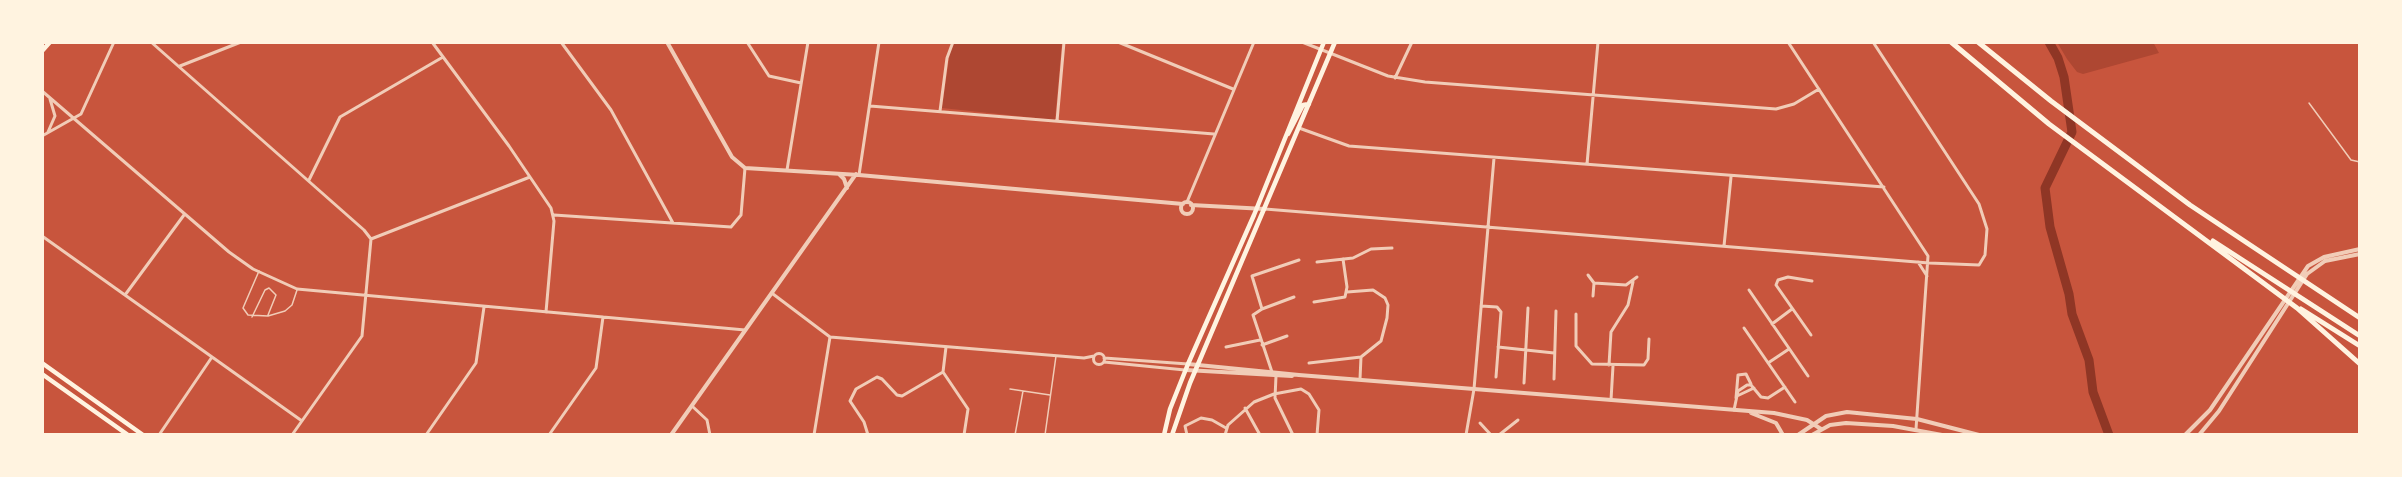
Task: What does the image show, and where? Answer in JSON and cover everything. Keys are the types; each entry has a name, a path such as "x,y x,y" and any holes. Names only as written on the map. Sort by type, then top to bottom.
{"highway":[{"path":"1951,42 2049,124 2297,308 2360,364"},
{"path":"1978,42 2090,131 2190,205 2360,318"},
{"path":"2181,221 2360,336"},
{"path":"2297,308 2360,346"}],"main road":[{"path":"42,51 50,42"},
{"path":"1164,435 1170,409 1187,367 1256,209 1324,42"},
{"path":"1173,435 1176,417 1196,368 1335,42"},
{"path":"1286,135 1292,129 1303,105 1309,104"},
{"path":"42,363 143,435"},
{"path":"42,374 128,435"}],"street":[{"path":"42,136 82,113 114,42"},
{"path":"150,42 309,180 371,239 362,336 292,435"},
{"path":"180,66 241,42"},
{"path":"432,42 530,177 554,215 546,312"},
{"path":"561,42 611,110 673,223"},
{"path":"667,42 732,157 746,168 857,175 1167,203 1929,263 1974,266 1983,262 1987,229 1983,212 1873,42"},
{"path":"747,42 769,76 801,83"},
{"path":"787,170 808,42"},
{"path":"671,435 857,175 879,42"},
{"path":"940,111 947,58 953,42"},
{"path":"1057,121 1064,42"},
{"path":"1118,42 1233,88"},
{"path":"1191,212 1188,204 1190,192 1254,42"},
{"path":"1302,42 1395,78 1425,82 1776,109 1794,104 1819,89"},
{"path":"1395,78 1412,42"},
{"path":"1587,164 1598,42"},
{"path":"1788,42 1922,244 1929,263 1916,429"},
{"path":"309,180 340,117 443,57"},
{"path":"42,91 234,257 297,290 745,330"},
{"path":"48,133 55,116 49,97"},
{"path":"870,106 1214,134"},
{"path":"1298,127 1349,146 1884,187"},
{"path":"1466,435 1474,389 1494,158"},
{"path":"554,215 724,228 736,224 741,215 746,168"},
{"path":"838,174 844,179 847,188"},
{"path":"371,239 530,177"},
{"path":"1724,246 1731,177"},
{"path":"1167,203 1186,214 1205,206"},
{"path":"1181,210 1188,204"},
{"path":"125,295 184,215"},
{"path":"42,236 302,421"},
{"path":"1317,262 1343,259 1371,249 1392,248"},
{"path":"2185,435 2210,410 2308,266 2324,257 2360,249"},
{"path":"2199,435 2219,411 2312,269 2330,259 2360,254"},
{"path":"1343,259 1347,292"},
{"path":"1262,309 1252,276 1299,260"},
{"path":"1918,262 1928,278"},
{"path":"1588,275 1593,283 1593,296"},
{"path":"1811,335 1776,282 1792,276 1812,281"},
{"path":"1611,400 1611,332 1628,305 1633,282 1637,277"},
{"path":"1593,283 1626,285 1633,282"},
{"path":"1749,290 1808,376"},
{"path":"1309,363 1360,357 1381,340 1388,305 1377,291 1347,292 1340,300 1314,302"},
{"path":"773,294 830,337 1056,355 1084,358 1098,365 1104,360 1276,376 1299,375"},
{"path":"1272,372 1253,318 1254,313 1294,297"},
{"path":"1481,306 1497,307 1500,310 1496,377"},
{"path":"426,435 476,363 484,307"},
{"path":"1524,383 1528,308"},
{"path":"1772,324 1793,309"},
{"path":"1554,379 1556,311"},
{"path":"1576,314 1575,336 1578,349 1588,362 1611,365 1646,364 1649,339"},
{"path":"549,435 596,368 603,317"},
{"path":"1744,328 1795,402"},
{"path":"1262,345 1287,336"},
{"path":"814,435 830,337"},
{"path":"1226,346 1260,340"},
{"path":"946,347 943,372 968,409 964,435"},
{"path":"1498,347 1554,353"},
{"path":"1768,363 1789,349"},
{"path":"1084,358 1099,353 1104,360"},
{"path":"1094,356 1094,362"},
{"path":"159,435 212,357"},
{"path":"1360,357 1360,380"},
{"path":"1196,368 1272,372 1734,410 1791,416 1813,423 1821,429"},
{"path":"866,434 864,422 850,401 856,389 877,377 882,379 897,395 902,396 943,372"},
{"path":"1734,410 1737,398 1735,381 1738,375 1746,374 1761,397 1769,398 1785,387"},
{"path":"1276,376 1274,394 1293,435"},
{"path":"1737,398 1752,386"},
{"path":"1225,435 1226,428 1245,408 1274,394 1296,389 1306,390 1320,415 1317,435"},
{"path":"692,406 707,420 710,435"},
{"path":"1245,408 1260,435"},
{"path":"1743,411 1772,420 1783,435"},
{"path":"1798,435 1826,416 1847,412 1917,419 1979,435"},
{"path":"1187,435 1184,428 1201,418 1212,420 1226,428"},
{"path":"1499,435 1518,420"},
{"path":"1480,423 1491,435"},
{"path":"1812,435 1821,429 1846,423 1916,429 1942,435"}],"lane":[{"path":"2309,103 2351,160 2360,162"},
{"path":"259,272 243,308 245,314 252,317 268,316 290,307 297,290"},
{"path":"252,317 268,288 276,295 268,316"},
{"path":"1045,435 1056,355"},
{"path":"1010,389 1051,395"},
{"path":"1016,435 1023,391"}],"shaded area":[{"path":"954,42 1062,42 1055,120 942,108 950,52"},
{"path":"2057,42 2153,42 2159,53 2083,74 2077,72"}],"waterway":[{"path":"2049,42 2058,58 2064,77 2072,132 2045,188 2050,227 2069,294 2072,314 2089,360 2093,392 2109,435"}]}
